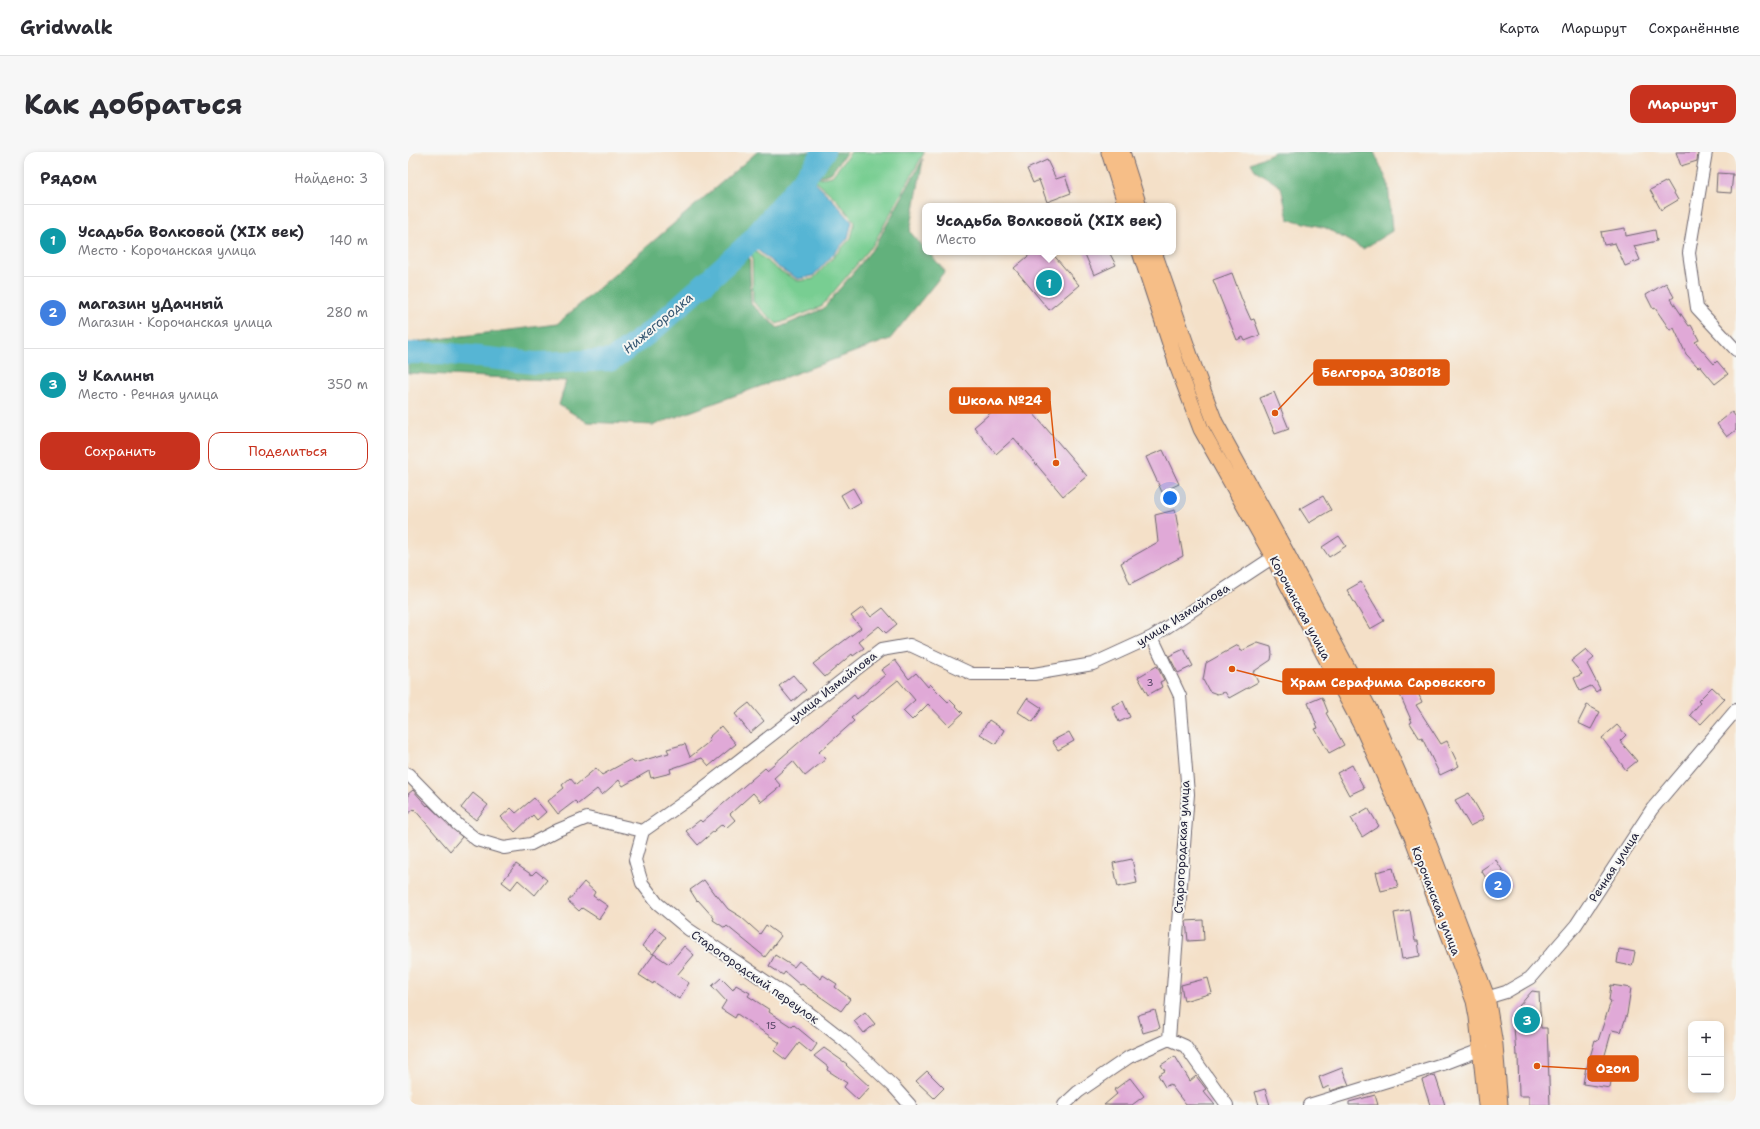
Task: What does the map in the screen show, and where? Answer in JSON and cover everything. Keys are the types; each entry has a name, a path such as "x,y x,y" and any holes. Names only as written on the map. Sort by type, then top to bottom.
{"main road":[{"path":"1109,152 1125,203"},
{"path":"1122,152 1138,203"},
{"name":"Корочанская улица","path":"1141,255 1178,368 1201,429 1279,553"},
{"name":"Корочанская улица","path":"1155,255 1215,422 1364,731 1412,837 1481,999 1488,1047 1500,1105"},
{"name":"Корочанская улица","path":"1486,1105 1488,1047"}],"street":[{"path":"1706,152 1689,253 1697,308 1736,350"},
{"name":"улица Измайлова","path":"643,831 693,796 880,650 910,645 972,674 1034,674 1093,664 1152,637 1279,553"},
{"name":"Старогородская улица","path":"1152,637 1180,696 1188,794 1169,1039"},
{"name":"Речная улица","path":"1481,999 1506,992 1530,978 1576,925 1652,809 1736,710"},
{"path":"408,774 458,825 477,840 504,848 531,844 558,830 587,818 643,831"},
{"name":"Старогородский переулок","path":"643,831 635,860 642,883 657,902 688,929 786,995 845,1041 893,1086 910,1105"},
{"path":"1064,1105 1078,1092 1129,1057 1169,1039 1184,1046 1227,1105"},
{"path":"1309,1105 1446,1063 1488,1047"}],"green space":[{"path":"757,152 847,152 831,173 818,177 805,173 748,239 648,331 611,358 534,359 447,350 408,350 408,343 557,324"},
{"path":"851,152 924,153 873,245 821,307 777,324 753,302 752,249 777,269 798,281 813,279 851,238 855,222 835,198 813,179 832,176"},
{"path":"1275,152 1374,152 1388,183 1392,231 1363,249 1326,228 1288,219 1281,187 1255,170 1251,163"},
{"path":"923,159 910,232 922,246 922,255 931,255 945,271 890,339 654,425 587,422 559,405 566,381 408,373 408,355 441,356 534,365 613,363 656,333 749,247 751,304 778,328 823,309 875,246"}],"water":[{"path":"807,175 834,201 852,222 848,238 813,276 798,279 778,267 749,243"}],"building":[{"path":"1676,152 1698,152 1697,161 1681,166"},
{"path":"1047,160 1056,179 1065,176 1071,193 1047,202 1039,180 1033,183 1027,169"},
{"path":"1717,173 1733,174 1731,193 1716,192"},
{"path":"1667,181 1678,200 1661,210 1650,190"},
{"path":"1625,228 1626,236 1655,230 1657,241 1634,246 1640,260 1625,266 1615,243 1604,245 1601,232"},
{"path":"1029,255 1054,255 1079,285 1049,310 1014,268"},
{"path":"1085,255 1111,255 1116,265 1094,275"},
{"path":"1232,273 1251,320 1254,319 1260,335 1245,341 1243,337 1237,340 1213,280"},
{"path":"1666,283 1674,297 1671,299 1689,326 1691,325 1699,340 1695,342 1714,364 1717,361 1728,374 1715,384 1700,366 1698,367 1686,354 1674,328 1670,330 1655,308 1653,309 1646,295"},
{"path":"1015,392 1087,476 1063,496 1014,438 996,454 974,427"},
{"path":"1274,392 1289,429 1275,434 1260,398"},
{"path":"1732,412 1736,417 1736,430 1727,437 1717,424"},
{"path":"1163,450 1179,484 1162,492 1146,457"},
{"path":"853,488 861,502 849,509 841,495"},
{"path":"1323,496 1331,510 1309,523 1300,509"},
{"path":"1175,510 1183,556 1130,584 1121,563 1158,542 1155,515"},
{"path":"1339,536 1346,546 1329,557 1322,547"},
{"path":"1361,582 1384,621 1370,629 1347,590"},
{"path":"863,607 871,617 883,608 897,624 886,633 879,626 859,642 864,648 853,656 852,654 825,677 813,664 861,628 851,616"},
{"path":"1258,643 1271,647 1272,654 1271,660 1253,672 1258,682 1229,698 1225,692 1217,694 1209,691 1203,680 1206,663 1238,645 1241,651"},
{"path":"1184,649 1193,666 1178,673 1169,656"},
{"path":"1586,649 1594,658 1587,664 1600,689 1596,692 1591,686 1580,691 1574,678 1582,674 1571,661"},
{"path":"895,660 909,679 916,673 928,687 930,684 948,702 950,700 963,713 949,726 928,704 912,720 903,711 915,700 898,680 851,718 854,721 819,752 826,759 805,776 793,761 774,778 781,786 761,802 753,793 730,814 735,820 726,828 722,824 698,845 686,831 700,820 702,822 765,768 767,770 854,695 857,699 885,675 881,670"},
{"path":"1157,666 1164,680 1160,682 1162,687 1148,695 1138,677"},
{"path":"793,675 806,690 792,702 779,686"},
{"path":"1413,681 1422,702 1416,705 1441,744 1447,741 1459,766 1440,775 1422,738 1420,739 1410,723 1412,722 1397,688"},
{"path":"1712,687 1725,699 1701,724 1690,715 1700,703 1698,701"},
{"path":"1322,697 1328,712 1326,713 1344,745 1329,753 1315,729 1318,728 1308,703"},
{"path":"1027,698 1042,708 1033,722 1018,712"},
{"path":"1123,701 1130,717 1119,722 1112,706"},
{"path":"749,703 764,721 750,733 735,714"},
{"path":"1587,705 1600,712 1591,729 1578,723"},
{"path":"989,720 1004,730 996,744 980,734"},
{"path":"1617,725 1626,735 1620,741 1637,761 1626,770 1602,738"},
{"path":"721,726 736,744 709,766 702,758 670,769 671,773 651,778 649,771 623,786 619,780 602,795 597,789 578,804 575,801 558,814 548,801 564,788 562,785 570,778 576,785 596,768 602,775 631,759 634,763 669,753 667,749 685,744 690,757 710,741 708,738"},
{"path":"1069,732 1074,741 1058,750 1052,741"},
{"path":"1352,765 1364,788 1349,795 1337,773"},
{"path":"413,790 427,806 428,805 462,837 450,851 414,809 408,814 408,794"},
{"path":"473,793 488,805 476,820 461,808"},
{"path":"1469,793 1484,819 1470,826 1455,800"},
{"path":"534,798 546,812 537,820 533,815 515,832 501,817 511,808 516,813"},
{"path":"1368,808 1379,826 1362,837 1351,818"},
{"path":"1132,859 1137,883 1118,887 1113,863"},
{"path":"1496,860 1513,887 1497,896 1481,870"},
{"path":"516,864 532,875 536,871 547,880 535,895 518,880 511,889 502,882"},
{"path":"1393,868 1398,887 1381,891 1376,872"},
{"path":"704,880 728,909 741,917 760,934 766,925 781,936 765,957 727,926 725,928 713,920 714,918 698,900 697,901 690,890"},
{"path":"584,882 595,892 593,896 608,906 599,919 582,908 579,911 568,901"},
{"path":"1410,910 1415,941 1418,941 1420,956 1402,959 1394,913"},
{"path":"1203,920 1204,940 1188,941 1186,921"},
{"path":"655,928 666,937 653,954 642,946"},
{"path":"684,946 694,955 677,975 689,983 679,999 654,982 653,984 639,975 654,954 669,964"},
{"path":"1619,949 1635,952 1632,966 1617,963"},
{"path":"775,955 794,967 799,961 821,979 823,975 837,984 835,987 850,999 841,1011 802,984 800,985 785,972 783,975 769,966"},
{"path":"721,978 733,990 736,985 750,993 748,996 770,1010 769,1012 792,1027 794,1025 817,1044 811,1053 799,1043 786,1060 774,1051 780,1043 737,1014 735,1018 721,1009 726,1001 712,986"},
{"path":"1208,978 1212,993 1184,1001 1181,985"},
{"path":"1611,985 1631,988 1627,1014 1621,1032 1612,1030 1601,1069 1613,1071 1610,1088 1583,1084 1586,1067 1595,1040 1598,1041 1611,1001 1609,1000"},
{"path":"1532,991 1539,992 1541,1028 1547,1028 1550,1105 1529,1105 1529,1096 1519,1096 1518,1055 1516,1055 1513,1013"},
{"path":"1155,1010 1160,1028 1143,1033 1138,1015"},
{"path":"865,1012 875,1024 864,1033 854,1021"},
{"path":"824,1048 847,1064 846,1065 870,1087 858,1100 844,1087 847,1083 827,1070 828,1067 814,1056"},
{"path":"1175,1056 1190,1081 1196,1076 1206,1089 1203,1091 1215,1105 1186,1105 1170,1084 1165,1087 1158,1075 1165,1071 1161,1065"},
{"path":"1342,1068 1349,1085 1330,1091 1329,1086 1323,1089 1319,1077"},
{"path":"927,1071 944,1088 934,1098 916,1081"},
{"path":"1435,1075 1445,1105 1430,1105 1422,1080"},
{"path":"1130,1078 1144,1096 1132,1105 1104,1105 1117,1094 1114,1090"},
{"path":"1265,1089 1270,1105 1259,1105 1255,1092"},
{"path":"1375,1095 1378,1105 1349,1105 1349,1102"}],"waterway":[{"name":"Нижегородка","path":"408,353 442,353 535,363 612,360 653,330 749,243 807,175 824,152"}],"place":[{"name":"Усадьба Волковой (XIX век)","path":"1049,283"},
{"name":"Белгород 308018","path":"1275,413"},
{"name":"Школа №24","path":"1056,463"},
{"name":"Храм Серафима Саровского","path":"1232,669"},
{"name":"магазин уДачный","path":"1498,885"},
{"name":"У Калины","path":"1527,1020"},
{"name":"Ozon","path":"1537,1066"}]}
